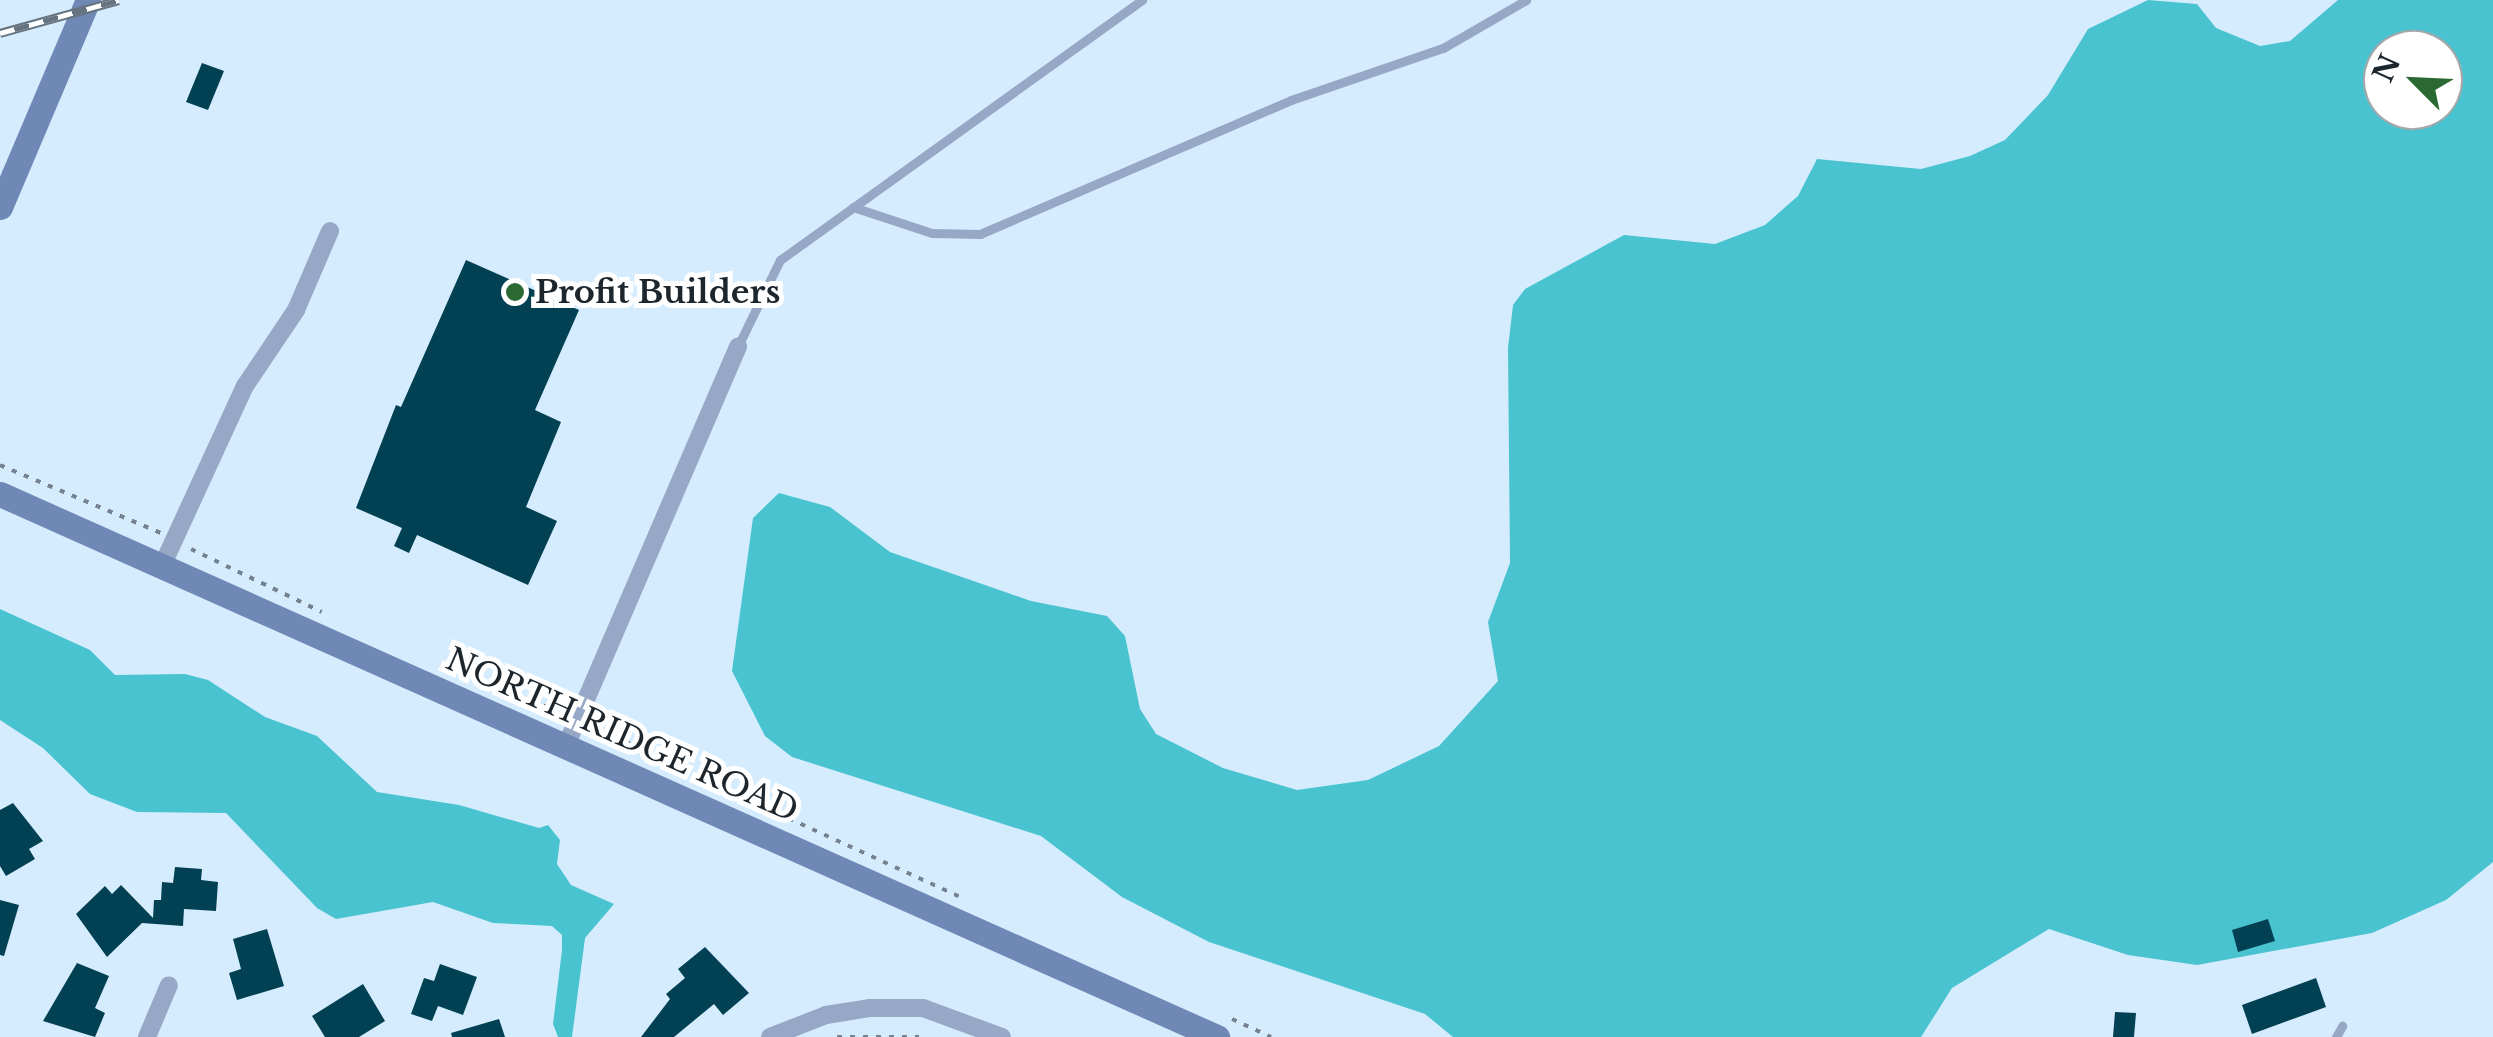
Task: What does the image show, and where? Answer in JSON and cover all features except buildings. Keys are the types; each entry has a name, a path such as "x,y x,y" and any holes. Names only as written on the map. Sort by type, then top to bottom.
{"main road":[{"path":"0,207 88,0"},
{"name":"NORTH RIDGE ROAD","path":"0,494 566,746 1218,1026"}],"street":[{"path":"163,564 245,386 296,310 330,231"},
{"path":"566,746 738,346"},
{"path":"147,1037 169,985"},
{"path":"770,1037 826,1015 870,1008 922,1008 1002,1037"}],"lane":[{"path":"738,346 780,260 1142,0"},
{"path":"853,207 932,233 980,234 1290,100 1443,48 1526,0"},
{"path":"2336,1037 2342,1026"}],"path":[{"path":"0,465 174,540 329,615"},
{"path":"528,706 558,703 606,722 635,748 960,896"},
{"path":"1218,1026 1271,1037"},
{"path":"837,1037 919,1037"}],"water":[{"path":"2148,0 2197,4 2216,28 2260,46 2290,41 2338,0 2493,0 2493,862 2446,900 2372,933 2197,965 2128,955 2049,929 1952,988 1921,1037 1453,1037 1425,1014 1209,942 1122,897 1041,836 792,757 765,736 732,671 753,518 779,493 830,507 890,552 1031,601 1107,616 1125,636 1140,709 1156,734 1223,768 1297,790 1368,780 1439,746 1498,681 1488,622 1510,563 1508,348 1513,305 1525,289 1624,235 1715,244 1765,225 1798,196 1817,159 1921,169 1970,156 2005,140 2048,95 2088,29"},
{"path":"0,609 90,650 115,675 185,674 208,680 265,717 317,736 377,792 459,805 539,828 548,825 560,840 557,864 571,885 614,904 585,938 572,1037 558,1037 553,1024 562,935 552,926 493,923 433,902 336,919 317,908 226,813 137,812 90,794 43,748 0,720"}],"railway":[{"path":"0,33 119,0"}],"place":[{"name":"Profit Builders","path":"515,292"}]}
